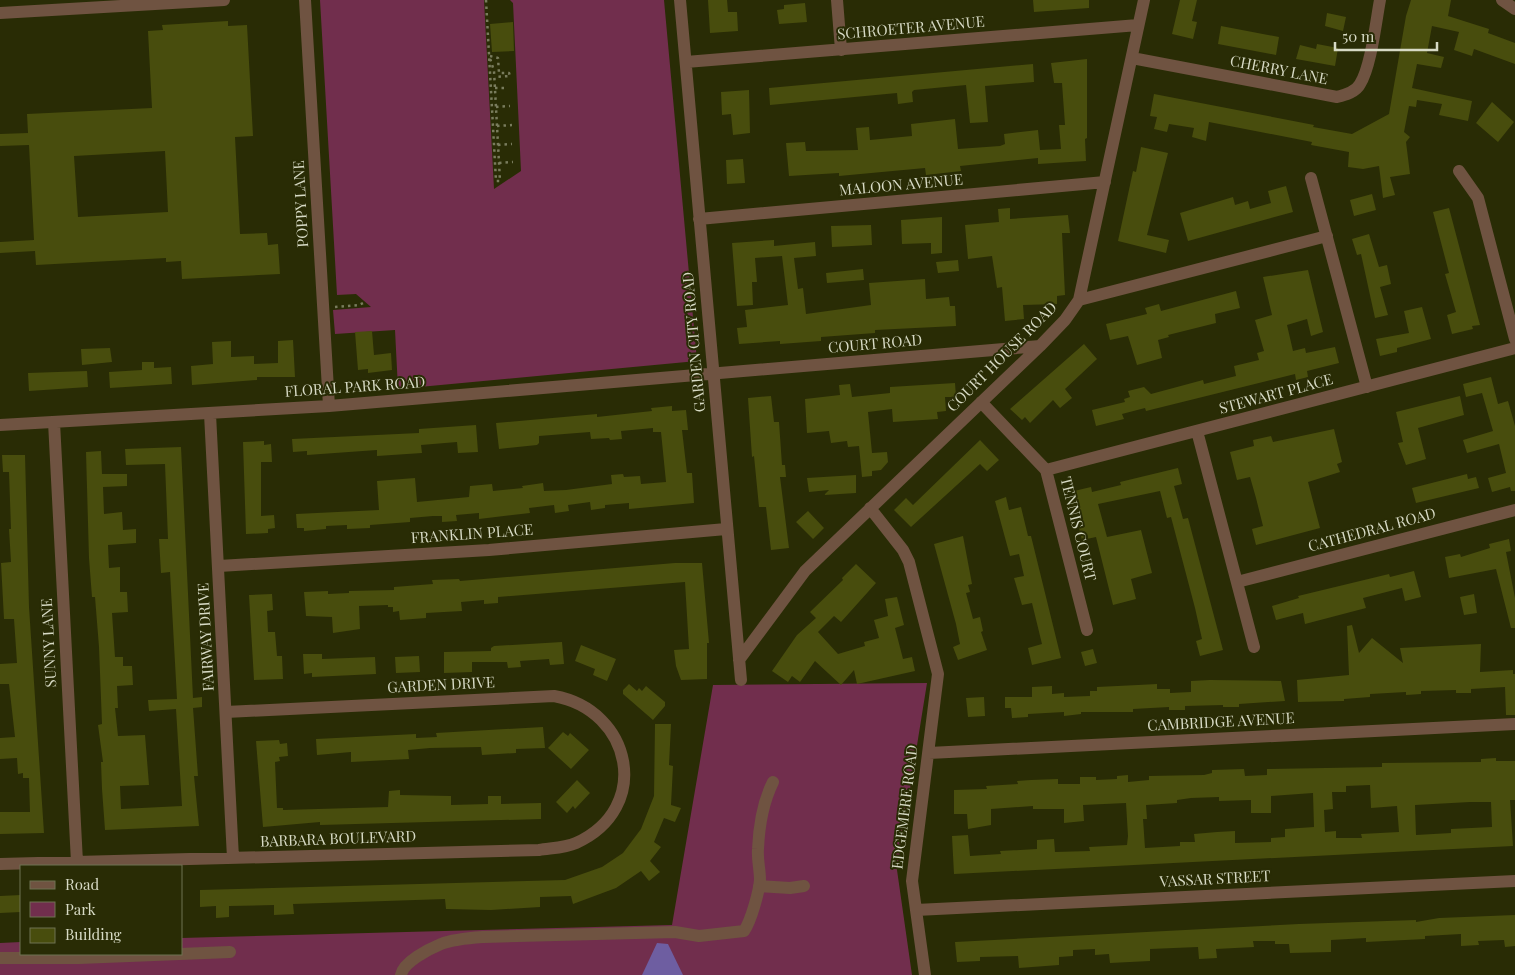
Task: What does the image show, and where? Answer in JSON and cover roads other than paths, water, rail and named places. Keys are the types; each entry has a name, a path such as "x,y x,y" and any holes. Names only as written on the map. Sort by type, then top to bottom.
{"street":[{"path":"0,13 224,0"},
{"name":"POPPY LANE","path":"305,0 329,406"},
{"name":"GARDEN CITY ROAD","path":"680,0 741,680"},
{"path":"837,0 841,50"},
{"name":"COURT HOUSE ROAD","path":"739,660 805,570 1040,346 1065,320 1079,300 1144,0"},
{"name":"CHERRY LANE","path":"1132,58 1321,95 1337,97 1347,95 1360,86 1365,73 1380,0"},
{"path":"1502,0 1515,9"},
{"name":"SCHROETER AVENUE","path":"686,62 1138,25"},
{"path":"1459,170 1478,198 1515,339"},
{"path":"1312,178 1367,387"},
{"name":"MALOON AVENUE","path":"700,218 1105,182"},
{"path":"1079,300 1327,236"},
{"name":"COURT ROAD","path":"713,374 1040,346"},
{"name":"STEWART PLACE","path":"1046,470 1515,348"},
{"name":"FLORAL PARK ROAD","path":"0,425 329,406 713,374"},
{"name":"TENNIS COURT","path":"981,402 1046,470 1087,630"},
{"name":"FAIRWAY DRIVE","path":"210,414 233,858"},
{"name":"SUNNY LANE","path":"54,422 77,862"},
{"path":"1197,431 1254,647"},
{"name":"EDGEMERE ROAD","path":"870,508 903,550 909,562 938,674 913,871 925,975"},
{"name":"CATHEDRAL ROAD","path":"1236,582 1515,510"},
{"name":"FRANKLIN PLACE","path":"219,566 489,550 726,529"},
{"name":"GARDEN DRIVE","path":"226,712 554,696 582,704 603,720 616,738 624,762"},
{"name":"CAMBRIDGE AVENUE","path":"929,753 1515,724"},
{"name":"BARBARA BOULEVARD","path":"0,864 539,850 564,847 593,833 615,810 622,795 624,762"},
{"path":"401,975 405,965 441,944 458,940 484,937 675,932 687,932 699,936 744,931 748,925 759,886 759,832 763,808 773,782"},
{"name":"VASSAR STREET","path":"916,910 1515,881"},
{"path":"759,886 790,888 804,886"},
{"path":"182,954 230,952"},
{"path":"0,958 78,958 154,955"}]}
